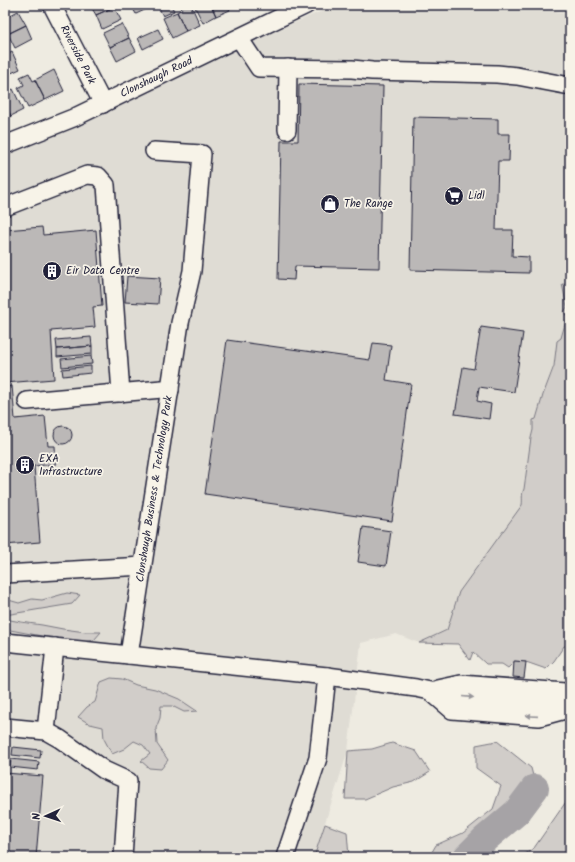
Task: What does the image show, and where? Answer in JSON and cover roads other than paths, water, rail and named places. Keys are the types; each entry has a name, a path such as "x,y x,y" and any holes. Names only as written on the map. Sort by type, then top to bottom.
{"street":[{"name":"Riverside Park","path":"52,5 103,104"},
{"name":"Clonshaugh Road","path":"5,145 73,118 306,5"},
{"path":"239,38 259,68 352,69 372,71 504,75 528,77 570,86"},
{"path":"287,130 288,68"},
{"name":"Clonshaugh Business & Technology Park","path":"129,655 180,323 192,271 202,154 154,151"},
{"path":"5,207 88,175 98,176 106,185 121,393"},
{"path":"27,401 162,389 170,390"},
{"path":"5,574 143,566"},
{"path":"5,642 327,676 430,690 454,696 540,704 570,702"},
{"path":"46,731 55,647"},
{"path":"285,857 318,758 327,676"},
{"path":"430,690 461,684 570,693"},
{"path":"430,690 452,710 539,717 570,709"},
{"path":"5,727 46,731 104,770 128,781 123,857"}],"waterway":[{"path":"467,857 485,839 517,812 535,788"}],"place":[{"name":"Lidl","path":"454,196"},
{"name":"The Range","path":"330,204"},
{"name":"Eir Data Centre","path":"52,271"},
{"name":"EXA Infrastructure","path":"25,465"}]}
